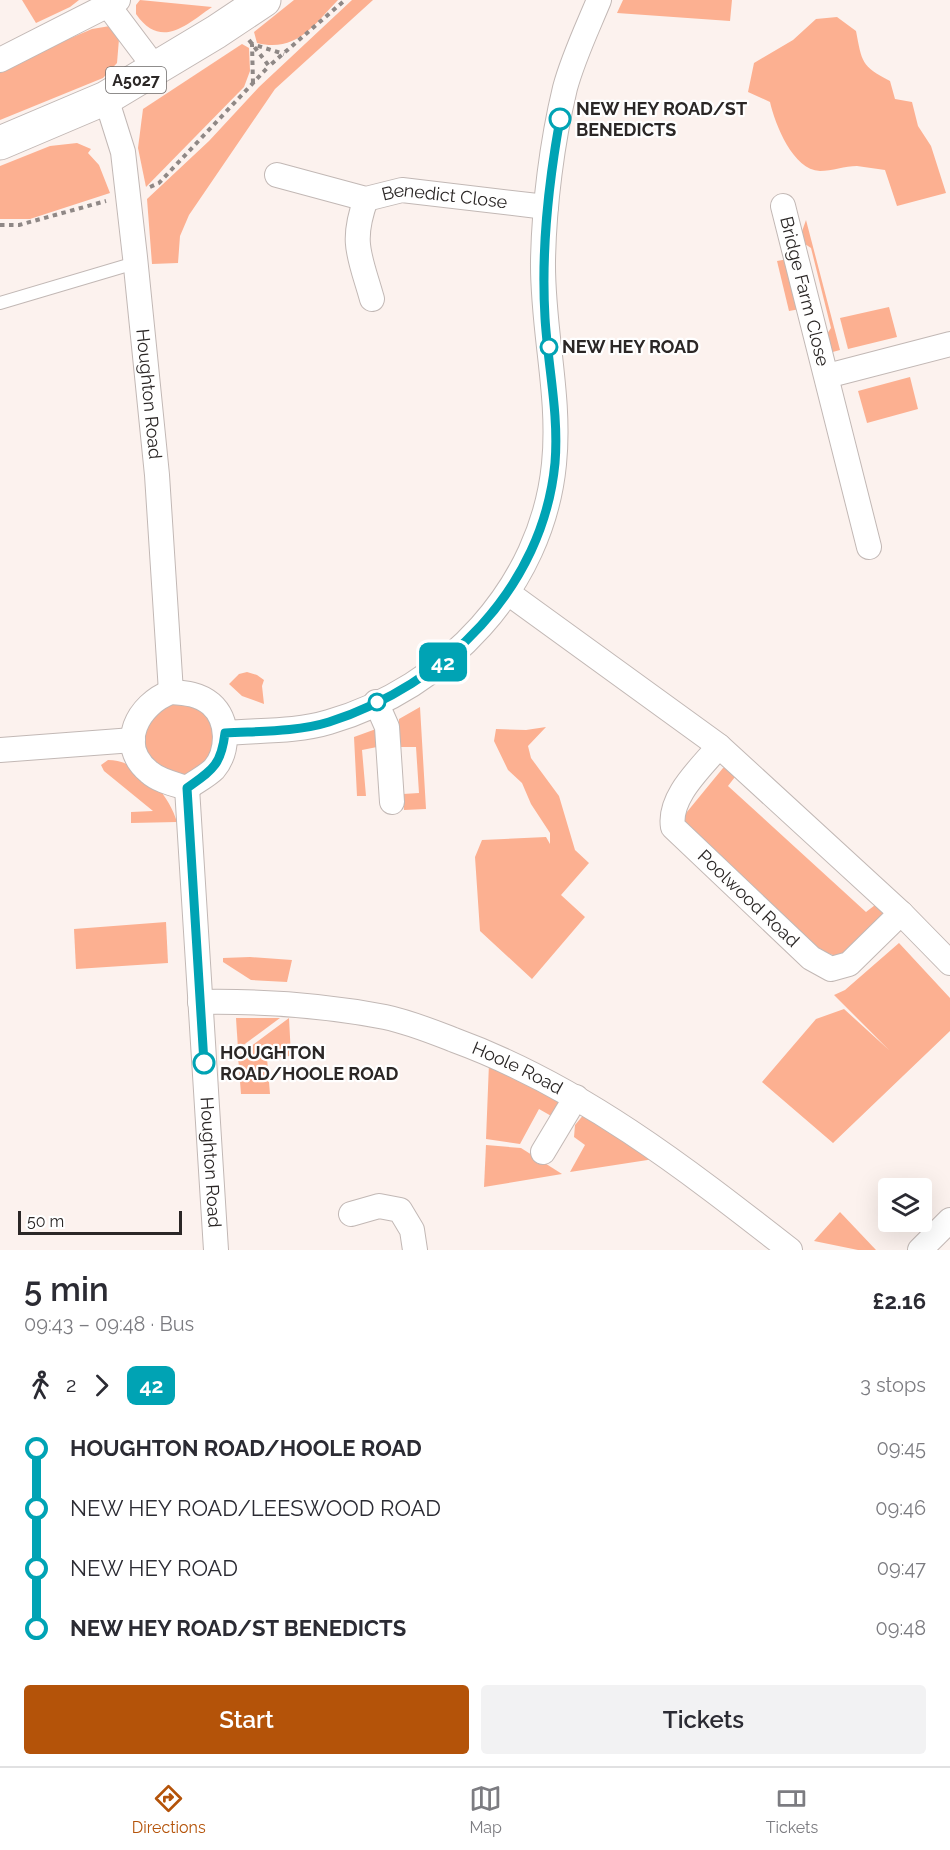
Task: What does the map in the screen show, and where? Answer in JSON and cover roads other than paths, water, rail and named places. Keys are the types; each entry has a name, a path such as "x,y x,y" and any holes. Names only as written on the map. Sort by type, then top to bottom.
{"main road":[{"name":"A5027","path":"0,143 106,98 156,69 243,33 264,0"}],"street":[{"path":"225,733 287,729 328,722 376,702 412,683 444,661 486,623 508,593 534,547 549,499 555,463 554,402 543,263 546,207 565,89 599,0"},
{"path":"0,60 110,2 156,69"},
{"name":"Houghton Road","path":"106,98 123,152 157,475 171,692"},
{"name":"Benedict Close","path":"277,175 366,199 402,190 546,207"},
{"path":"366,199 358,219 356,240 372,299"},
{"name":"Bridge Farm Close","path":"783,206 869,546"},
{"name":"Bridge Farm Close","path":"827,376 950,344"},
{"path":"508,593 719,746 901,913 950,963"},
{"path":"171,692 192,694 211,704 220,716 225,733 223,754 213,770 187,788 165,782 148,772 138,759 133,740 136,722 145,707 156,698 171,692"},
{"path":"376,702 387,727 392,802"},
{"path":"0,750 133,740"},
{"name":"Poolwood Road","path":"719,746 678,798 671,815 673,827 811,958 831,969 849,964 901,913"},
{"name":"Houghton Road","path":"187,788 216,1250"},
{"name":"Hoole Road","path":"200,1002 269,1001 386,1018 493,1054 576,1097 630,1131 790,1250"},
{"path":"543,1152 576,1097"},
{"path":"351,1214 379,1206 400,1210 412,1230 415,1250"},
{"path":"920,1250 950,1220"}],"lane":[{"path":"0,303 135,263"}],"place":[{"name":"NEW HEY ROAD/ST BENEDICTS","path":"560,119"},
{"name":"NEW HEY ROAD","path":"549,347"},
{"name":"HOUGHTON ROAD/HOOLE ROAD","path":"204,1063"}]}
